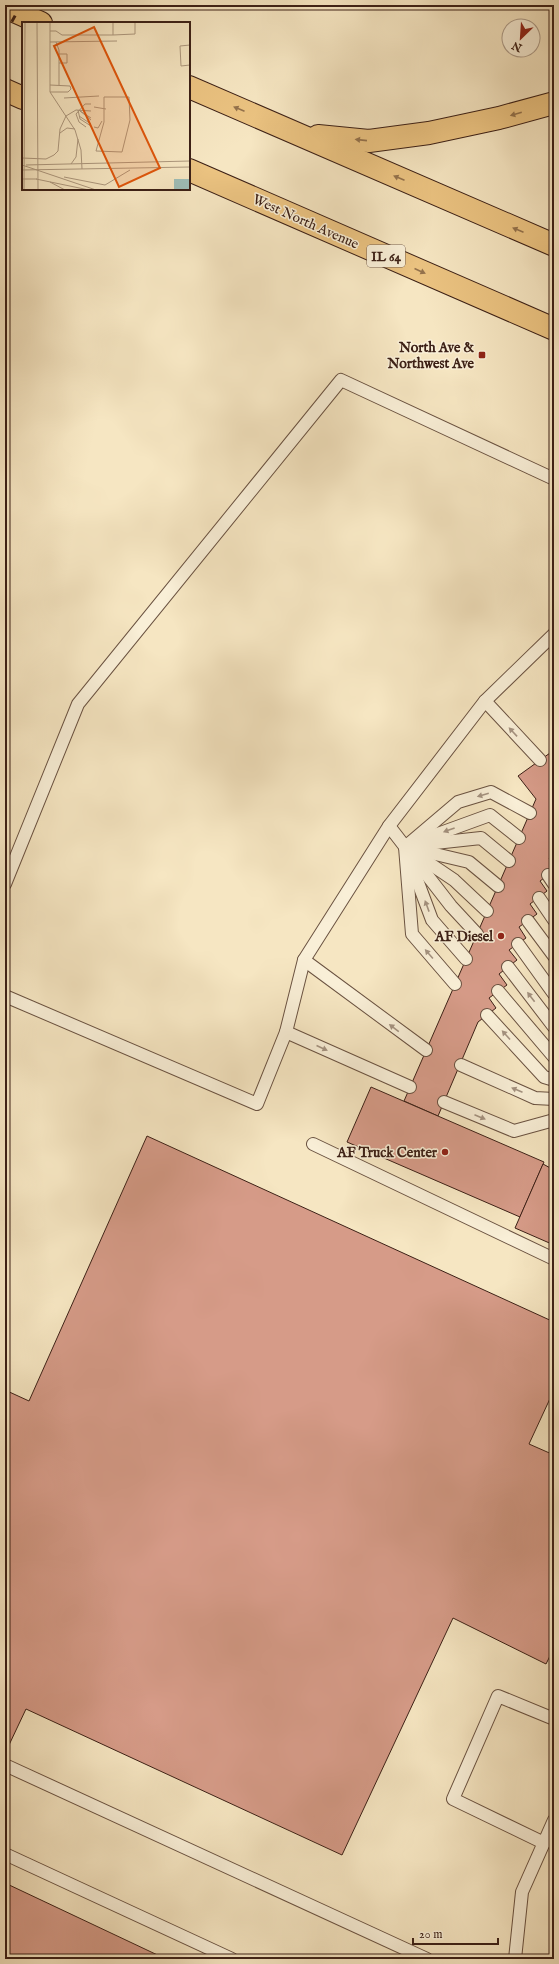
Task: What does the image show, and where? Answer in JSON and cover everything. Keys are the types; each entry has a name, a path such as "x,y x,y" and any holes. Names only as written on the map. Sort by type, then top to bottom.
{"main road":[{"path":"5,7 40,22"},
{"path":"190,87 554,245"},
{"path":"5,90 22,98"},
{"path":"296,134 369,141 429,133 499,118 554,103"},
{"name":"West North Avenue","path":"190,170 554,329"}],"lane":[{"path":"5,884 78,704 341,380 554,479"},
{"path":"5,996 257,1104 286,1032 304,960 389,826 485,702 554,634"},
{"path":"485,702 540,760"},
{"path":"405,847 458,802 492,792 530,813"},
{"path":"405,847 490,815 519,838"},
{"path":"389,826 451,906 477,934"},
{"path":"405,847 481,838 509,861"},
{"path":"405,847 469,862 498,886"},
{"path":"405,847 454,880 487,911"},
{"path":"405,847 432,920 466,959"},
{"path":"405,847 412,934 455,984"},
{"path":"538,898 554,920"},
{"path":"528,921 554,956"},
{"path":"518,944 554,994"},
{"path":"304,960 426,1050"},
{"path":"508,967 554,1027"},
{"path":"498,991 554,1057"},
{"path":"487,1015 544,1077 554,1080"},
{"path":"286,1032 410,1087"},
{"path":"461,1066 535,1098 554,1099"},
{"path":"444,1102 514,1131 554,1120"},
{"path":"313,1144 554,1259"},
{"path":"544,1843 453,1799 498,1696 554,1719"},
{"path":"5,1765 427,1959"},
{"path":"515,1959 522,1892 554,1820"},
{"path":"5,1854 232,1959"}],"building":[{"name":"AF Diesel","path":"550,753 554,759 554,854 549,858 554,865 554,871 540,881 547,891 530,904 537,914 519,927 526,938 509,950 517,960 499,974 507,985 489,998 496,1008 478,1022 438,1116 404,1101 536,799 518,776"},
{"name":"AF Truck Center","path":"371,1087 544,1162 520,1217 347,1142"},
{"path":"147,1136 554,1322 554,1390 529,1444 554,1455 554,1648 546,1664 453,1618 342,1855 26,1709 9,1745 5,1743 5,1390 29,1401"},
{"path":"543,1164 554,1170 554,1245 515,1228"},
{"path":"5,1883 166,1959 5,1959"}],"railway":[{"path":"5,34 21,5"}],"place":[{"name":"North Ave & Northwest Ave","path":"482,355"},
{"name":"AF Diesel","path":"501,936"},
{"name":"AF Truck Center","path":"445,1152"}]}
